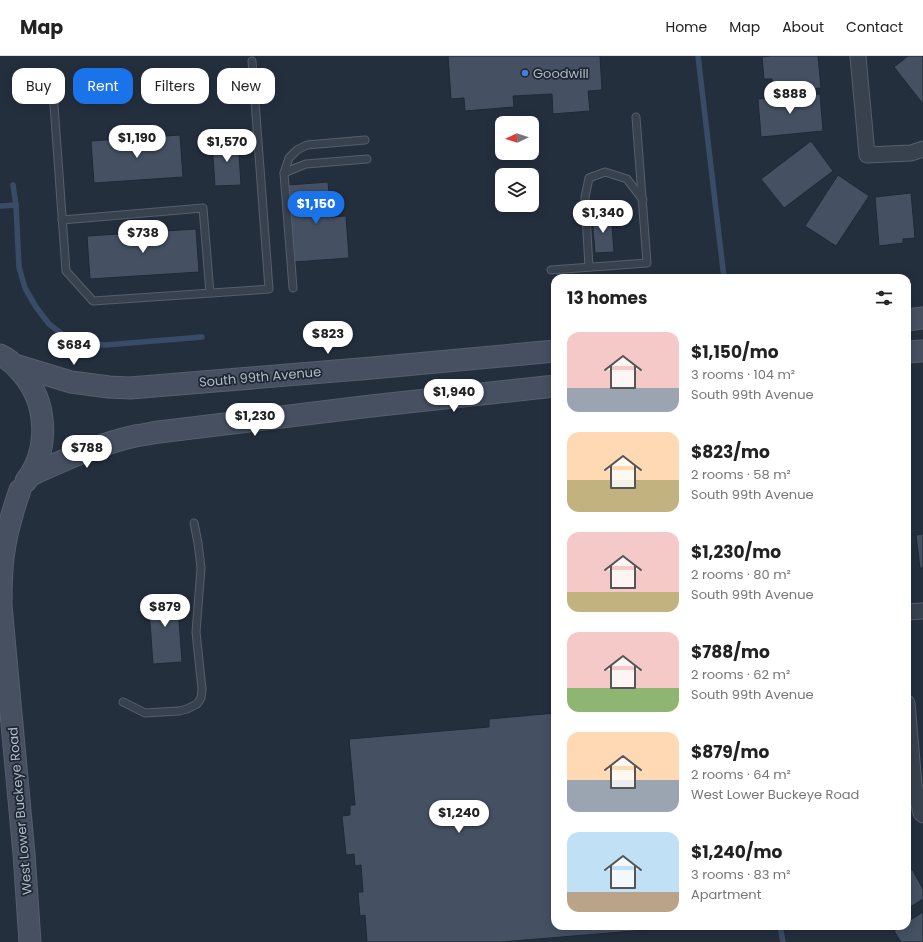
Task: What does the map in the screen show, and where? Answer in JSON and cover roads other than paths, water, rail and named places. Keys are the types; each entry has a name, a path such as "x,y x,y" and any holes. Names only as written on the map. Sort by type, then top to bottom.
{"main road":[{"path":"911,320 923,318"},
{"path":"911,352 923,350"},
{"name":"South 99th Avenue","path":"5,355 71,382 130,388 551,351"},
{"name":"West Lower Buckeye Road","path":"5,355 26,378 35,392 41,409 43,426 42,443 38,460 25,483 12,515 3,552 1,605 26,874 30,942"},
{"path":"0,506 25,483 64,460 134,436 363,407 551,386"}],"street":[{"path":"858,56 867,155 911,153 923,149"},
{"path":"911,612 923,611"},
{"path":"911,750 914,785 921,813 923,815"}],"lane":[{"path":"54,104 66,271 93,301 269,289 252,61"},
{"path":"551,270 647,263 636,117"},
{"path":"293,288 284,174 289,158 297,150 307,145 365,140"},
{"path":"284,174 306,164 367,159"},
{"path":"589,267 585,196 589,178 605,172 627,179 643,200"},
{"path":"62,220 203,208 210,293"},
{"path":"124,702 145,713 179,711 187,709 196,704 201,698 202,689 196,632 201,568 194,523"}],"waterway":[{"path":"698,56 724,274"},
{"path":"13,185 16,205 19,267 25,288 36,307 49,324 66,337 84,343 106,345 202,337"},
{"path":"1,206 16,205"},
{"path":"781,930 783,942"}],"place":[{"name":"Goodwill","path":"525,73"}]}
